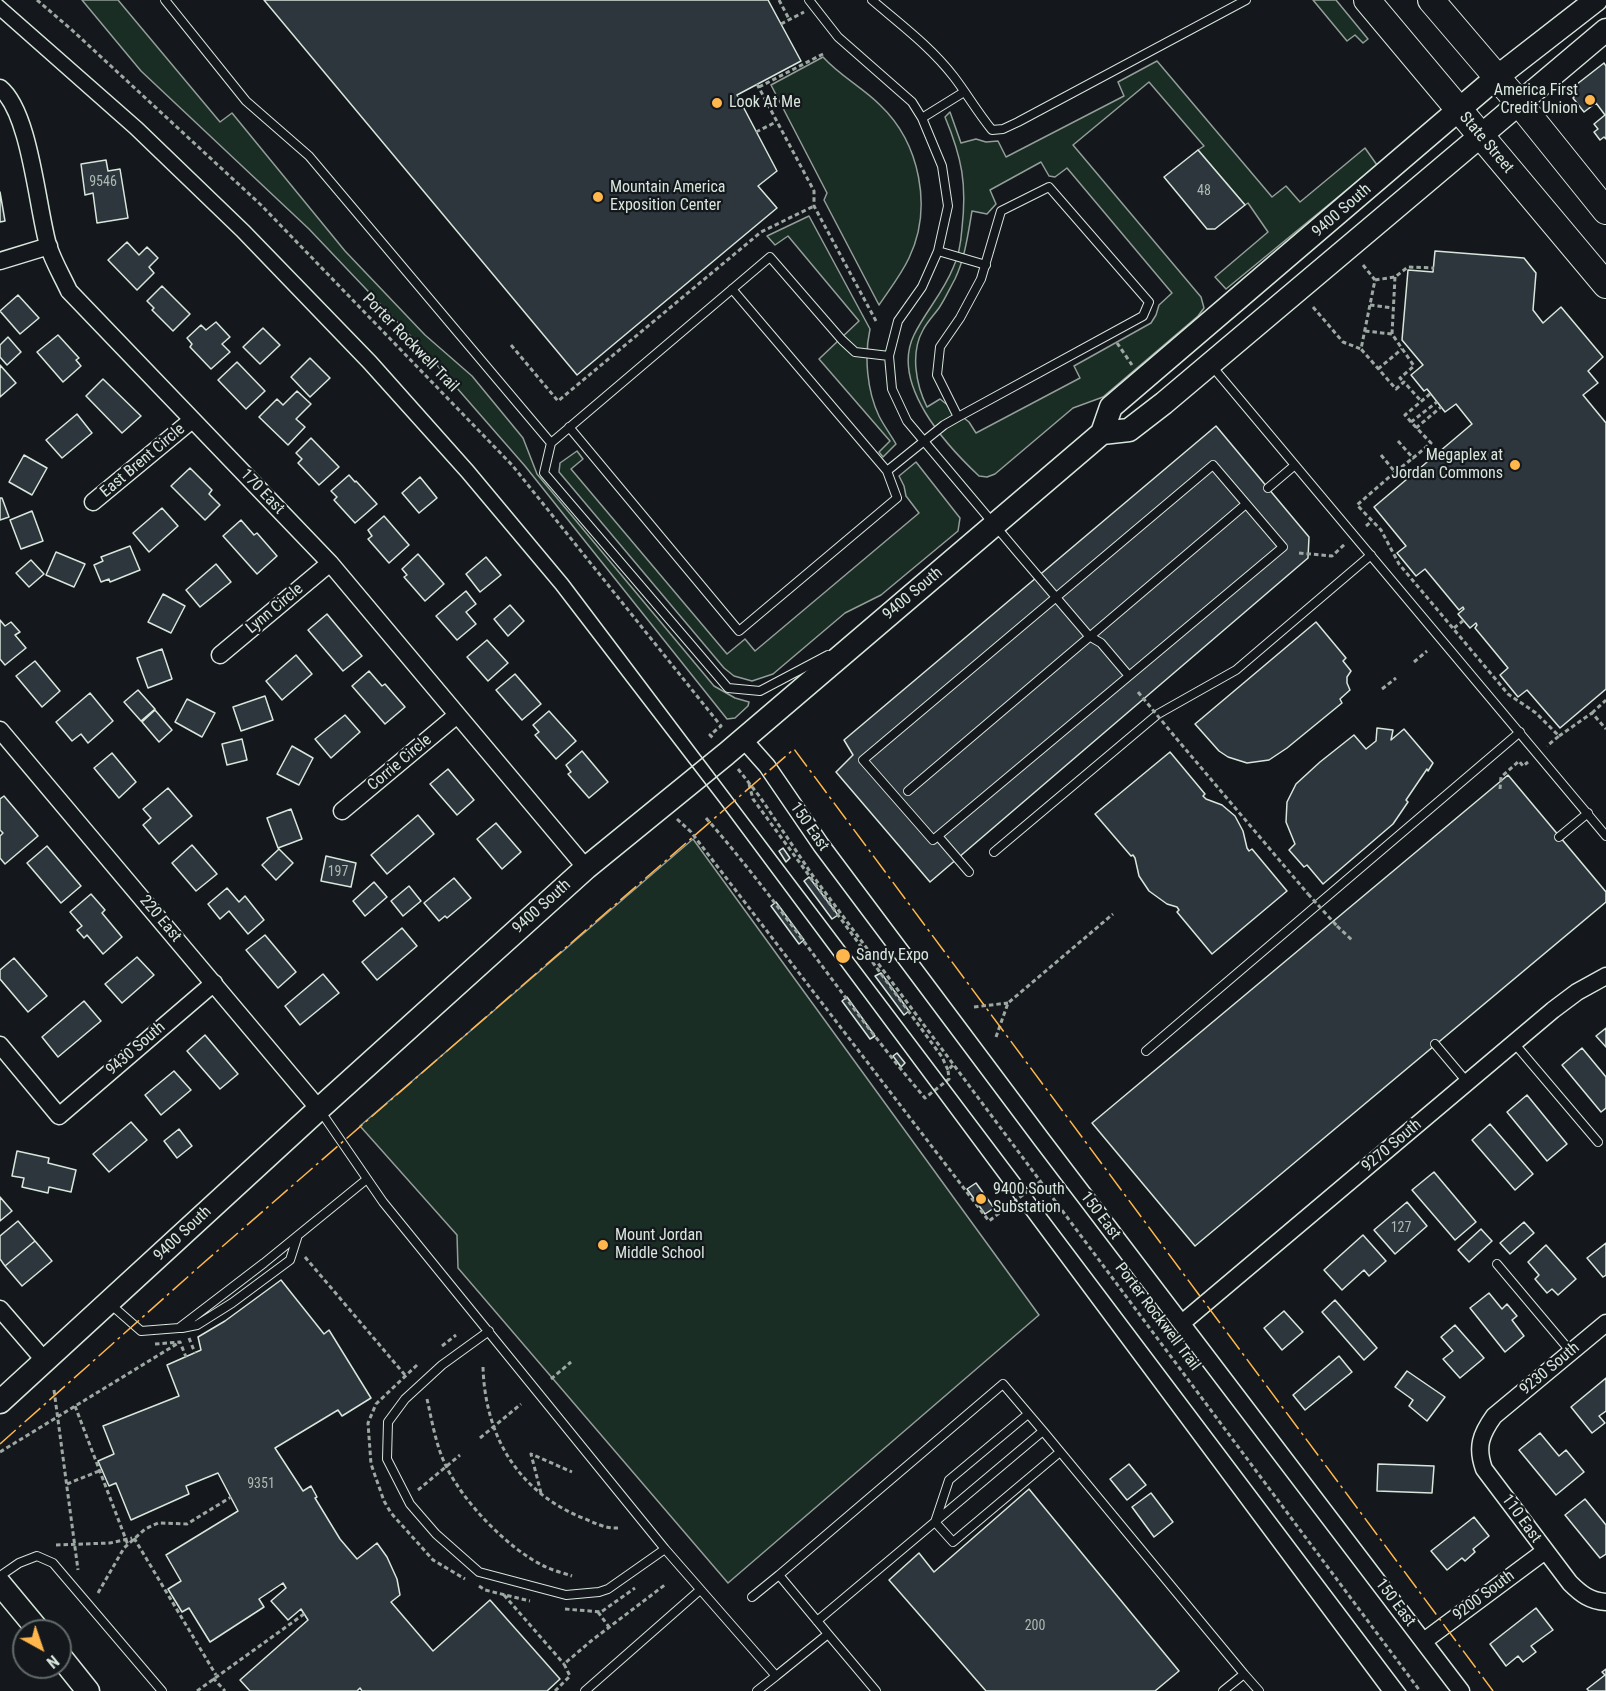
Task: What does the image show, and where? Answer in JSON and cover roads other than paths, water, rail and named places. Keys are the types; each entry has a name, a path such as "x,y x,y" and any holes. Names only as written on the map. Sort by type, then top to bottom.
{"main road":[{"name":"State Street","path":"1367,0 1606,285"},
{"path":"1431,0 1519,103 1606,211"}],"street":[{"name":"9400 South","path":"0,1402 586,868 743,739 1102,433 1110,407 1497,77 1596,0"},
{"name":"9400 South","path":"1102,433 1129,430 1211,365 1606,30"},
{"name":"170 East","path":"0,88 9,95 27,144 49,246 69,291 330,563 586,868"},
{"path":"0,261 49,246"},
{"name":"East Brent Circle","path":"93,502 192,420"},
{"name":"Lynn Circle","path":"220,655 330,563"},
{"name":"Corrie Circle","path":"342,811 458,715"},
{"name":"220 East","path":"0,730 319,1109"},
{"name":"150 East","path":"743,739 767,766 821,845 896,946 1461,1691"},
{"name":"9270 South","path":"1182,1323 1514,1043 1577,992 1606,976"},
{"name":"9430 South","path":"0,1045 59,1116 214,983"},
{"path":"0,1309 45,1361"},
{"name":"9230 South","path":"1494,1416 1606,1323"},
{"name":"110 East","path":"1494,1416 1483,1431 1479,1444 1484,1469 1545,1551 1581,1594 1592,1600 1605,1602"},
{"name":"9200 South","path":"1424,1641 1545,1551"},
{"path":"0,1584 29,1619"},
{"path":"72,1671 88,1691"}],"lane":[{"path":"165,0 246,101 309,156 550,443"},
{"path":"809,0 838,37 912,102 922,118 942,166 948,206 938,251 922,287 898,321 889,356 892,389 907,421 1089,636 1101,643 1130,676"},
{"path":"872,0 925,46 954,76 992,130 1002,129 1246,0"},
{"path":"922,118 964,92"},
{"path":"887,471 944,425 1143,316 1149,302 1049,187 1001,211 981,279 960,318 940,347 937,375 958,417"},
{"path":"938,251 986,265"},
{"path":"865,635 760,691 729,688 544,472 550,443 770,257 855,352 889,356"},
{"path":"569,427 739,631 897,498 887,471 732,289"},
{"path":"1211,365 1606,836"},
{"path":"1213,465 1246,504 1283,547 933,840 863,760 1213,465"},
{"path":"1268,488 1295,465"},
{"path":"908,790 1246,504"},
{"path":"994,852 1158,714 1236,669 1371,555"},
{"path":"1146,1051 1520,732"},
{"path":"1559,837 1588,813"},
{"path":"938,836 969,872"},
{"path":"1514,1043 1598,1142"},
{"path":"1435,1044 1467,1082"},
{"path":"319,1109 383,1202 664,1549 776,1676"},
{"path":"179,1328 298,1236 367,1179"},
{"path":"109,1302 141,1331 197,1325 232,1303 290,1260 298,1236"},
{"path":"1497,1264 1570,1352"},
{"path":"489,1331 442,1365 405,1399 388,1422 387,1459 410,1504 436,1534 479,1572 566,1595 608,1589 664,1549"},
{"path":"753,1597 1004,1384 1258,1691"},
{"path":"935,1522 950,1480 1028,1413"},
{"path":"817,1621 1043,1431"},
{"path":"935,1522 953,1542 1060,1452"},
{"path":"0,1576 19,1563 37,1556 53,1563 162,1691"},
{"path":"778,1575 876,1691"},
{"path":"585,1691 700,1590"},
{"path":"757,1691 828,1634"},
{"path":"1223,1691 1244,1674"}],"tram line":[{"path":"2,0 142,123 249,226 376,357 473,466 568,580 1406,1691"},
{"path":"0,18 130,133 237,236 364,368 462,477 556,589 721,804 1381,1691"}],"place":[{"name":"America First Credit Union","path":"1590,100"},
{"name":"Look At Me","path":"717,103"},
{"name":"Mountain America Exposition Center","path":"598,197"},
{"name":"Megaplex at Jordan Commons","path":"1515,465"},
{"name":"Sandy Expo","path":"843,956"},
{"name":"9400 South Substation","path":"981,1199"},
{"name":"Mount Jordan Middle School","path":"603,1245"}]}
